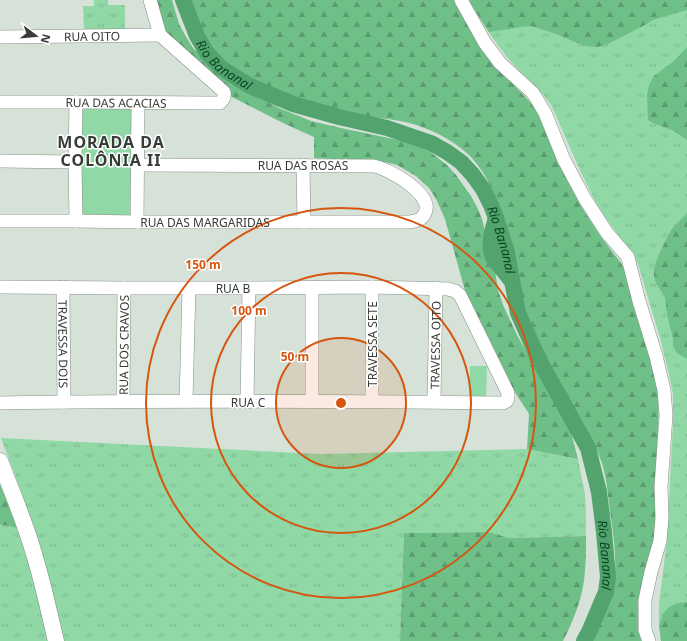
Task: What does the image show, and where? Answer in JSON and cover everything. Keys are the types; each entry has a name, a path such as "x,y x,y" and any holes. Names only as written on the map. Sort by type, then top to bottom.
{"main road":[{"path":"0,461 34,552 42,579 56,641"}],"street":[{"path":"150,0 160,35"},
{"path":"461,0 486,43 500,63 533,93 545,113 564,160 585,199 607,233 628,258 639,301 656,356 664,390 666,415 661,487 661,534 645,600 645,630 649,641"},
{"name":"RUA OITO","path":"0,37 160,35"},
{"name":"RUA DAS ACACIAS","path":"0,102 218,103 221,101 224,92 160,35"},
{"path":"76,102 76,221"},
{"path":"137,222 138,103"},
{"path":"0,161 75,162"},
{"name":"RUA DAS ROSAS","path":"137,165 302,165 381,167 409,184 424,200 426,208 424,215 422,218 410,222"},
{"path":"302,165 304,222"},
{"name":"RUA DAS MARGARIDAS","path":"0,221 410,222"},
{"name":"RUA B","path":"0,287 372,287 436,288 451,290 458,293 461,298 508,393 506,402 497,403"},
{"name":"TRAVESSA DOIS","path":"62,287 64,402"},
{"path":"312,287 312,402"},
{"name":"TRAVESSA SETE","path":"372,287 372,401"},
{"name":"RUA DOS CRAVOS","path":"123,401 124,288"},
{"path":"186,401 189,288"},
{"path":"247,402 249,288"},
{"name":"TRAVESSA OITO","path":"434,401 436,288"},
{"name":"RUA C","path":"0,403 123,401 434,401 497,403"}],"green space":[{"path":"94,0 108,0 108,5 125,5 125,29 84,30 83,6 94,6"},
{"path":"155,0 172,0 179,24 193,48 233,82 245,89 279,108 311,121 403,141 419,146 429,151 447,165 471,196 477,207 482,219 495,270 498,290 503,305 517,335 569,425 578,459 527,449 529,414 507,380 466,294 445,219 429,188 416,176 397,165 385,162 314,158 314,137 230,96 166,36"},
{"path":"187,0 455,0 508,79 532,104 539,115 567,180 581,206 599,234 621,263 628,277 655,374 659,402 655,523 640,623 641,641 590,641 608,606 612,594 615,571 614,537 604,469 596,449 548,365 531,330 522,306 513,257 499,209 491,187 479,166 471,157 455,144 425,128 400,121 353,115 306,102 264,86 238,72 212,47"},
{"path":"468,0 687,0 687,641 661,641 659,604 667,540 673,395 660,338 638,264 591,194 551,105 538,89 507,57 489,33"},
{"path":"468,0 687,0 687,10 653,20 606,45 597,47 585,46 532,26 489,32"},
{"path":"687,47 687,140 672,130 648,120 647,95 649,85 654,76 674,61"},
{"path":"79,106 133,108 134,217 80,217"},
{"path":"687,213 687,359 677,353 673,346 665,297 656,283 654,269 658,256 671,230"},
{"path":"470,366 487,366 486,399 469,398"},
{"path":"1,438 320,454 527,449 578,459 585,494 586,536 508,538 490,532 404,533 400,641 63,641 24,499"},
{"path":"0,485 30,563 47,641 0,641"},
{"path":"0,485 17,528 0,524"},
{"path":"490,532 508,538 586,536 583,589 575,615 563,641 400,641 404,533"},
{"path":"687,603 687,641 661,641 659,625 663,614 668,608 675,604"}],"waterway":[{"name":"Rio Bananal","path":"183,0 197,36 207,53 221,68 250,86 293,104 339,117 387,128 431,143 461,162 483,189 496,218 507,253 518,313 539,360 588,448 599,492 608,577 606,592 584,641"},
{"path":"496,218 491,238 492,254 494,259 510,279"}],"district":[{"name":"MORADA DA COLÔNIA II","path":"111,151"}]}
